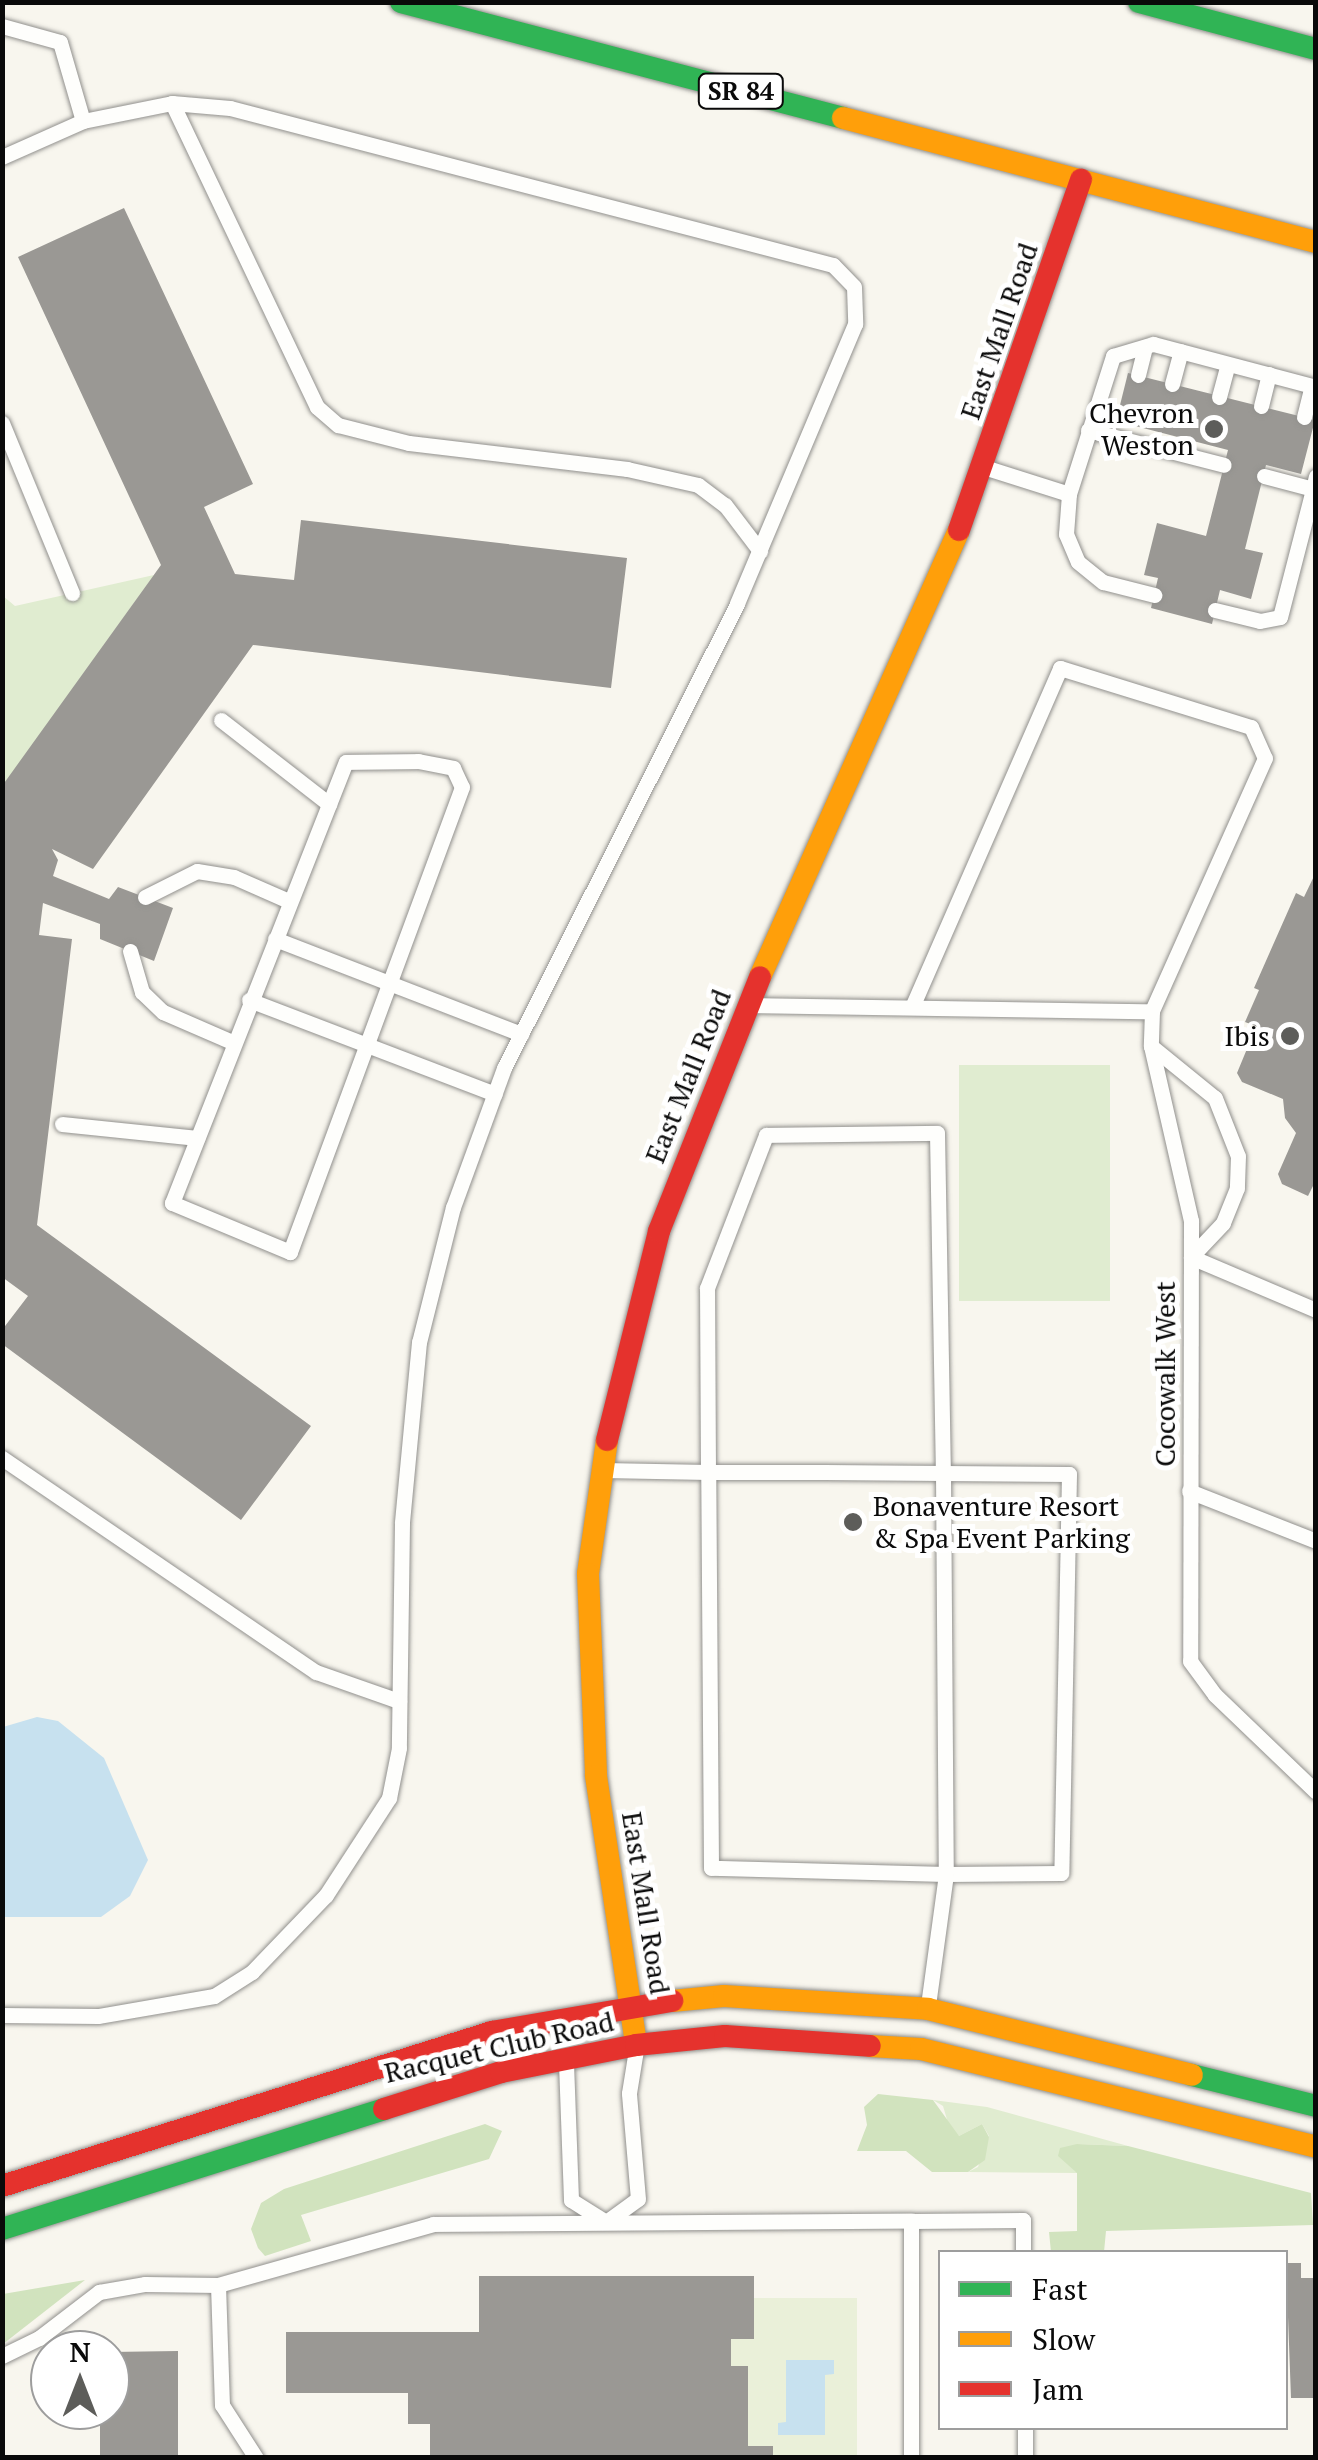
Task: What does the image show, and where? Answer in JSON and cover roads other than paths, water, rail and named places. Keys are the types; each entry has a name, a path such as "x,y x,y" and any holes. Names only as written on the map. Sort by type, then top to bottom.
{"main road":[{"name":"SR 84","path":"401,2 1316,242"},
{"path":"1138,2 1316,50"},
{"name":"East Mall Road","path":"636,2045 596,1776 588,1574 600,1470 659,1231 748,1005 933,598 983,467 1081,180"},
{"name":"Racquet Club Road","path":"2,2186 382,2062 631,2004 724,1996 928,2009 1316,2106"},
{"name":"Racquet Club Road","path":"2,2229 394,2101 636,2045 725,2036 921,2049 1316,2147"}],"lane":[{"path":"2,26 60,42 83,121"},
{"path":"172,103 317,407 338,425 409,443 626,469 698,485 725,505 760,551"},
{"path":"2,157 83,121 172,103 310,125 833,265 854,287 855,324 760,551 521,1034 452,1207 419,1342 402,1524 399,1701 389,1798 326,1895 252,1972 214,1996 165,2009 2,2014"},
{"path":"1138,376 1145,347"},
{"path":"1154,595 1103,582 1078,562 1066,534 1068,494 1113,356 1145,347 1180,352 1314,386 1304,418"},
{"path":"1172,384 1180,352"},
{"path":"1219,397 1228,364"},
{"path":"1260,406 1269,374"},
{"path":"2,423 72,593"},
{"path":"1088,430 1123,431 1203,452 1224,465"},
{"path":"983,467 1068,494"},
{"path":"1215,610 1260,620 1280,617 1314,482 1264,476"},
{"path":"912,1007 1060,668 1251,726 1265,758 1152,1010 1151,1046 1189,1202 1190,1257"},
{"path":"221,720 329,804"},
{"path":"418,761 452,768 462,788 290,1252 172,1202 329,804 346,762 418,761"},
{"path":"145,897 197,871 234,877 288,900"},
{"path":"275,940 521,1034"},
{"path":"130,951 142,992 163,1012 232,1042"},
{"path":"250,1000 494,1094"},
{"path":"748,1005 1152,1010"},
{"path":"1151,1046 1215,1098 1238,1156 1237,1188 1223,1223 1190,1257"},
{"path":"62,1124 197,1138"},
{"path":"600,1470 708,1472 943,1473 1069,1474 1061,1873 946,1874 711,1868 708,1472 707,1288 766,1135 936,1133 943,1473 946,1874 928,2009"},
{"name":"Cocowalk West","path":"1316,1310 1190,1257 1189,1491 1316,1540"},
{"path":"2,1458 316,1672 399,1701"},
{"path":"1189,1491 1190,1660 1215,1695 1316,1792"},
{"path":"606,2222 571,2200 566,2059 631,2004"},
{"path":"606,2222 638,2199 630,2092 636,2045"},
{"path":"2,2356 99,2292 146,2284 218,2285 433,2224 1023,2220 1023,2250"},
{"path":"910,2458 912,2221"},
{"path":"218,2285 222,2405 256,2458"},
{"path":"1025,2430 1025,2458"}],"water":[{"path":"37,1717 58,1721 104,1758 148,1860 130,1896 101,1917 3,1917 3,1727"},
{"path":"786,2360 834,2360 834,2374 825,2375 825,2435 778,2435 778,2423 786,2422"}],"place":[{"name":"Chevron Weston","path":"1214,429"},
{"name":"Ibis","path":"1290,1036"},
{"name":"Bonaventure Resort & Spa Event Parking","path":"853,1522"}]}
